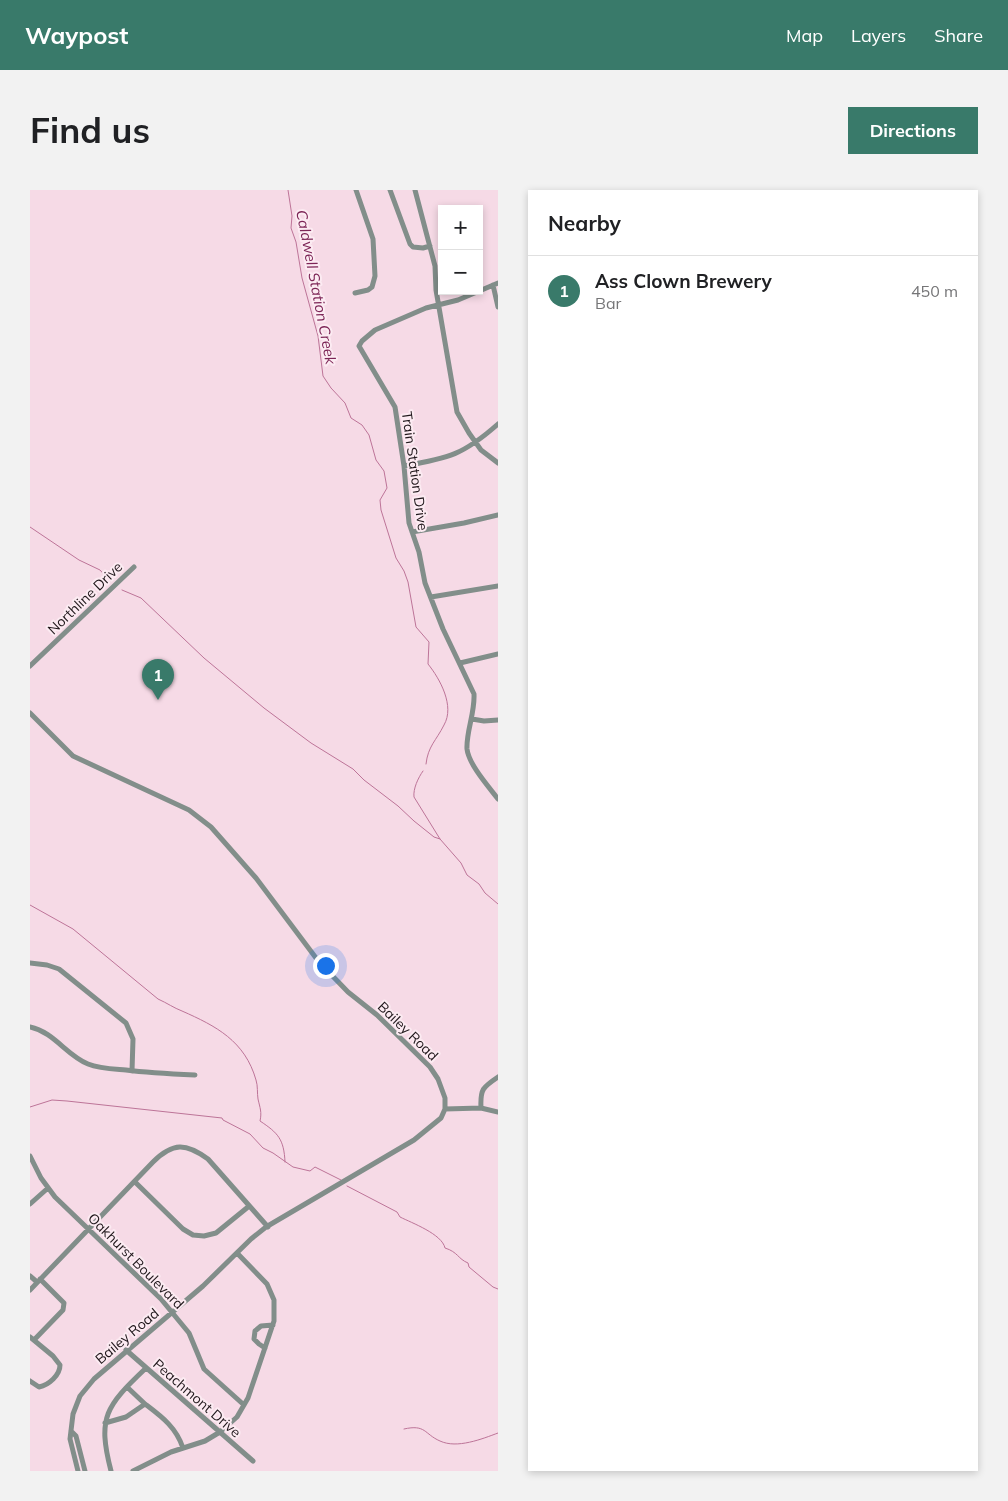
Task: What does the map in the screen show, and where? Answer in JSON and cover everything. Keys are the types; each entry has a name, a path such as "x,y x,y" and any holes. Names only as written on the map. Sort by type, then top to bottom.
{"street":[{"path":"355,293 372,287 375,276 373,239 356,190"},
{"path":"390,190 410,244 413,248 430,246"},
{"path":"415,190 435,266 438,304 457,412 476,443 485,454 498,463"},
{"path":"438,304 458,300 496,284 498,307"},
{"name":"Train Station Drive","path":"438,304 375,330 360,343 360,348 395,407 404,466 407,511 419,552 425,584 474,694 468,742 469,756 498,798"},
{"path":"404,466 445,458 467,449 498,424"},
{"path":"412,532 498,515"},
{"name":"Northline Drive","path":"30,666 134,567"},
{"path":"431,597 498,586"},
{"path":"460,663 498,654"},
{"name":"Bailey Road","path":"30,713 72,756 190,810 204,821 261,885 316,958 348,992 376,1014 430,1067 441,1086 445,1098 445,1109 436,1122 404,1147 268,1226 173,1312 94,1379 80,1396 73,1414 70,1439 78,1471"},
{"path":"472,718 484,721 498,720"},
{"path":"30,963 59,969 126,1023 132,1039 132,1071"},
{"path":"30,1027 50,1035 86,1064 132,1071 195,1075"},
{"path":"481,1108 480,1096 482,1089 498,1077"},
{"path":"445,1109 481,1108 498,1112"},
{"path":"30,1290 166,1150 177,1147 188,1147 208,1159 248,1206 268,1226"},
{"name":"Oakhurst Boulevard","path":"30,1156 36,1171 48,1188 88,1230 162,1299 189,1333 204,1369 244,1405"},
{"path":"135,1182 183,1229 193,1235 204,1236 216,1233 248,1206"},
{"path":"30,1204 48,1188"},
{"path":"133,1471 171,1452 205,1440 220,1432 237,1417 244,1405 272,1325 274,1300 271,1289 237,1253"},
{"path":"30,1276 64,1303 64,1310 32,1338 59,1362 60,1370 54,1378 43,1386 39,1387 30,1381"},
{"path":"265,1348 254,1339 255,1331 261,1326 272,1325"},
{"name":"Peachmont Drive","path":"126,1350 254,1461"},
{"path":"111,1471 104,1435 105,1423 110,1407 146,1368"},
{"path":"127,1387 165,1420 179,1437 183,1448"},
{"path":"105,1423 126,1417 145,1404"},
{"path":"71,1431 76,1436 85,1471"}],"waterway":[{"name":"Caldwell Station Creek","path":"288,190 292,216 291,228 318,336 323,376 345,403 351,418 362,425 369,435 376,460 384,471 387,488 380,500 381,510 396,558 408,582 416,627 429,642 428,664 437,677 447,701 447,718 430,748 426,764"},
{"path":"30,527 79,560 100,570 110,581"},
{"path":"122,590 141,598 204,658 264,708 311,743 353,769 414,821 434,837 440,839"},
{"name":"Caldwell Station Creek","path":"423,771 416,784 414,797 440,839 461,863 467,875 479,884 485,893 498,904"},
{"path":"30,905 73,929 158,999 217,1029 237,1045 251,1066 256,1080 261,1112 260,1121 279,1137 285,1162"},
{"path":"30,1107 52,1100 222,1118 250,1134 263,1148 293,1167 310,1171 315,1167 341,1180"},
{"path":"347,1186 397,1212 400,1217 433,1234 443,1243 445,1248 453,1251 468,1263 469,1267 498,1289"},
{"path":"404,1429 421,1429 440,1441 454,1444 462,1444 498,1433"}],"place":[{"name":"Ass Clown Brewery","path":"158,700"}]}
